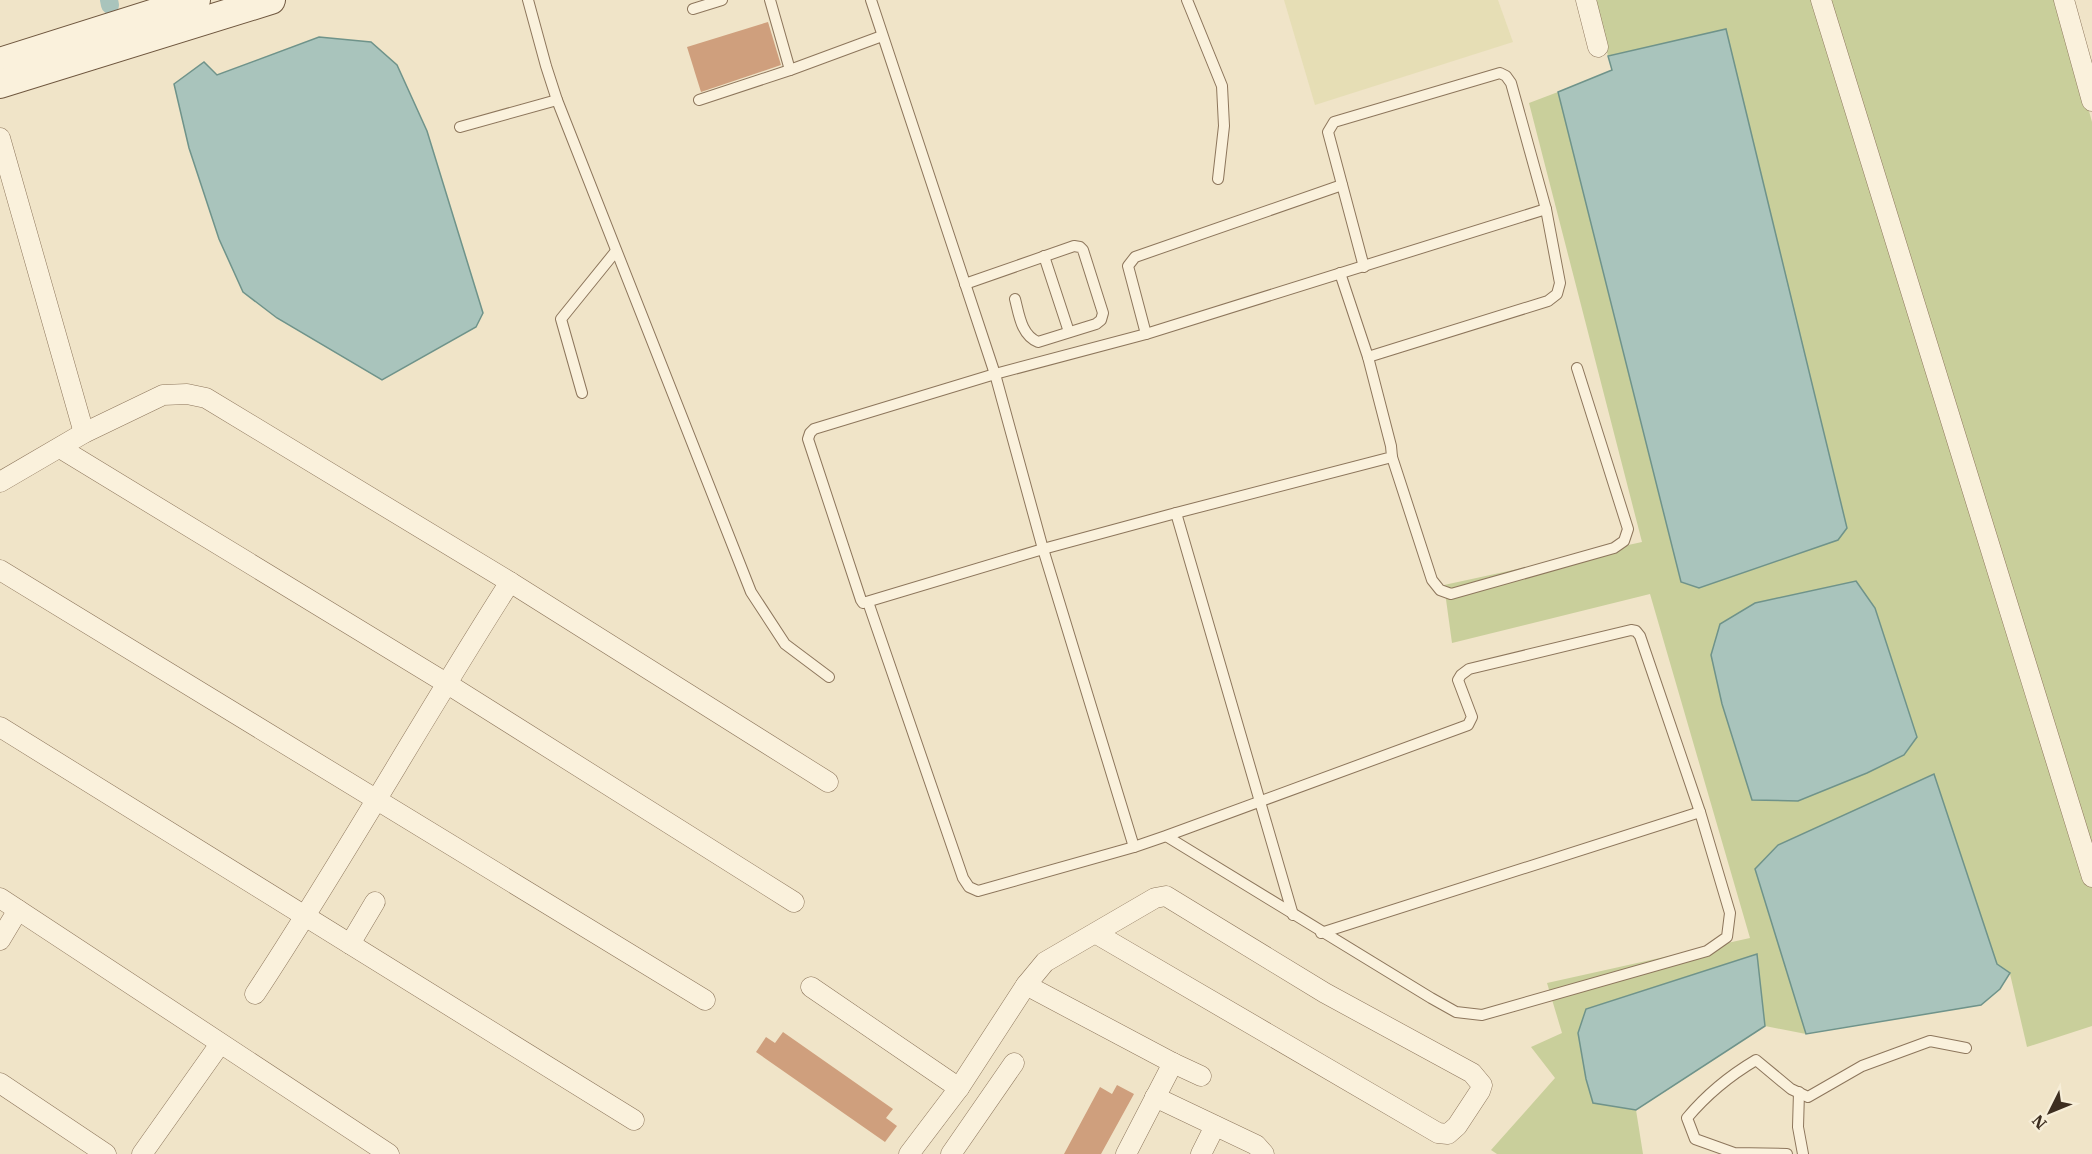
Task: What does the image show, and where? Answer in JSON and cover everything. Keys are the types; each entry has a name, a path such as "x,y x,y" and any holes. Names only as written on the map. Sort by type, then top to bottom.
{"main road":[{"path":"0,62 195,0"},
{"path":"0,84 272,0"}],"street":[{"path":"1586,0 1598,47"},
{"path":"1821,0 2092,877"},
{"path":"2064,0 2092,102"},
{"path":"0,138 84,434"},
{"path":"0,482 84,434 163,395 187,394 206,398 510,582 828,782"},
{"path":"60,448 446,683 795,902"},
{"path":"0,570 705,1000"},
{"path":"255,994 306,916 446,683 510,582"},
{"path":"0,727 633,1120"},
{"path":"909,1154 959,1088 1026,985 1046,962 1095,933 1155,898 1166,896 1325,993 1472,1073 1482,1085 1480,1091 1457,1126 1448,1134 1438,1133 1095,933"},
{"path":"0,898 389,1154"},
{"path":"350,944 375,903"},
{"path":"0,940 18,910"},
{"path":"1026,985 1201,1076"},
{"path":"811,987 959,1088"},
{"path":"142,1154 220,1044"},
{"path":"951,1154 1014,1063"},
{"path":"1126,1154 1173,1063"},
{"path":"0,1083 106,1154"},
{"path":"1155,1097 1256,1145 1264,1154"},
{"path":"1201,1154 1215,1126"}],"lane":[{"path":"528,0 557,100 751,592 785,644 829,677"},
{"path":"693,9 722,0"},
{"path":"770,0 790,70"},
{"path":"871,0 995,374 1043,549 1134,847"},
{"path":"1187,0 1222,86 1224,126 1218,179"},
{"path":"699,100 882,36"},
{"path":"1364,267 1328,132 1334,122 1500,73 1506,76 1511,83 1546,209 1560,283 1557,294 1548,301 1368,357"},
{"path":"460,128 557,100"},
{"path":"1146,334 1128,266 1136,257 1342,186"},
{"path":"1392,457 1043,549 863,603 808,439 814,429 995,374 1146,334 1546,209"},
{"path":"965,284 1074,246 1080,247 1083,250 1103,313 1101,320 1096,324 1038,342 1031,339 1024,329 1015,298"},
{"path":"582,393 561,319 616,251"},
{"path":"1044,256 1069,332"},
{"path":"1340,273 1368,357 1392,457 1432,580 1440,590 1451,594 1614,548 1624,541 1628,529 1577,368"},
{"path":"1176,513 1293,915"},
{"path":"868,602 963,878 969,887 978,891 1134,847 1468,725 1472,717 1458,680 1469,669 1631,630 1636,631 1640,636 1700,812 1730,913 1727,937 1707,951 1482,1015 1456,1012 1321,933 1166,836"},
{"path":"1321,933 1700,812"},
{"path":"1787,1154 1734,1153 1695,1139 1687,1118 1698,1104 1728,1077 1756,1060 1791,1089 1808,1097 1862,1066 1930,1041 1966,1048"},
{"path":"1799,1092 1798,1127 1803,1154"}],"shaded area":[{"path":"1284,0 1498,0 1513,42 1315,105"}],"green space":[{"path":"1594,0 2059,0 2092,122 2092,1026 2027,1047 2010,974 1997,964 1934,775 1755,869 1806,1034 1765,1026 1757,954 1586,1009 1578,1033 1586,1079 1593,1103 1636,1110 1643,1154 1497,1154 1491,1150 1555,1078 1531,1047 1562,1033 1547,983 1750,938 1650,594 1452,643 1444,585 1642,542 1529,103 1558,92 1681,582 1699,588 1838,540 1726,29 1608,56","holes":["1856,581 1875,608 1917,737 1904,755 1798,801 1755,603"]}],"water":[{"path":"1726,29 1847,528 1838,540 1699,588 1681,582 1558,92 1612,70 1608,56"},
{"path":"319,37 371,42 397,65 427,131 483,313 476,327 382,380 277,318 243,292 219,239 189,148 174,84 204,62 217,75"},
{"path":"1856,581 1875,608 1917,737 1904,755 1798,801 1752,800 1722,704 1711,655 1720,624 1755,603"},
{"path":"1934,774 1997,964 2010,973 2000,989 1981,1005 1806,1034 1755,869 1778,845"},
{"path":"1757,954 1765,1026 1636,1110 1593,1103 1586,1079 1578,1033 1586,1009"}],"building":[{"path":"768,22 781,65 701,92 687,47"},
{"path":"783,1032 893,1109 886,1118 897,1126 885,1142 756,1052 766,1037 775,1043"},
{"path":"1117,1085 1134,1094 1101,1154 1064,1154 1100,1087 1112,1094"}],"waterway":[{"path":"109,0 110,5"}]}
